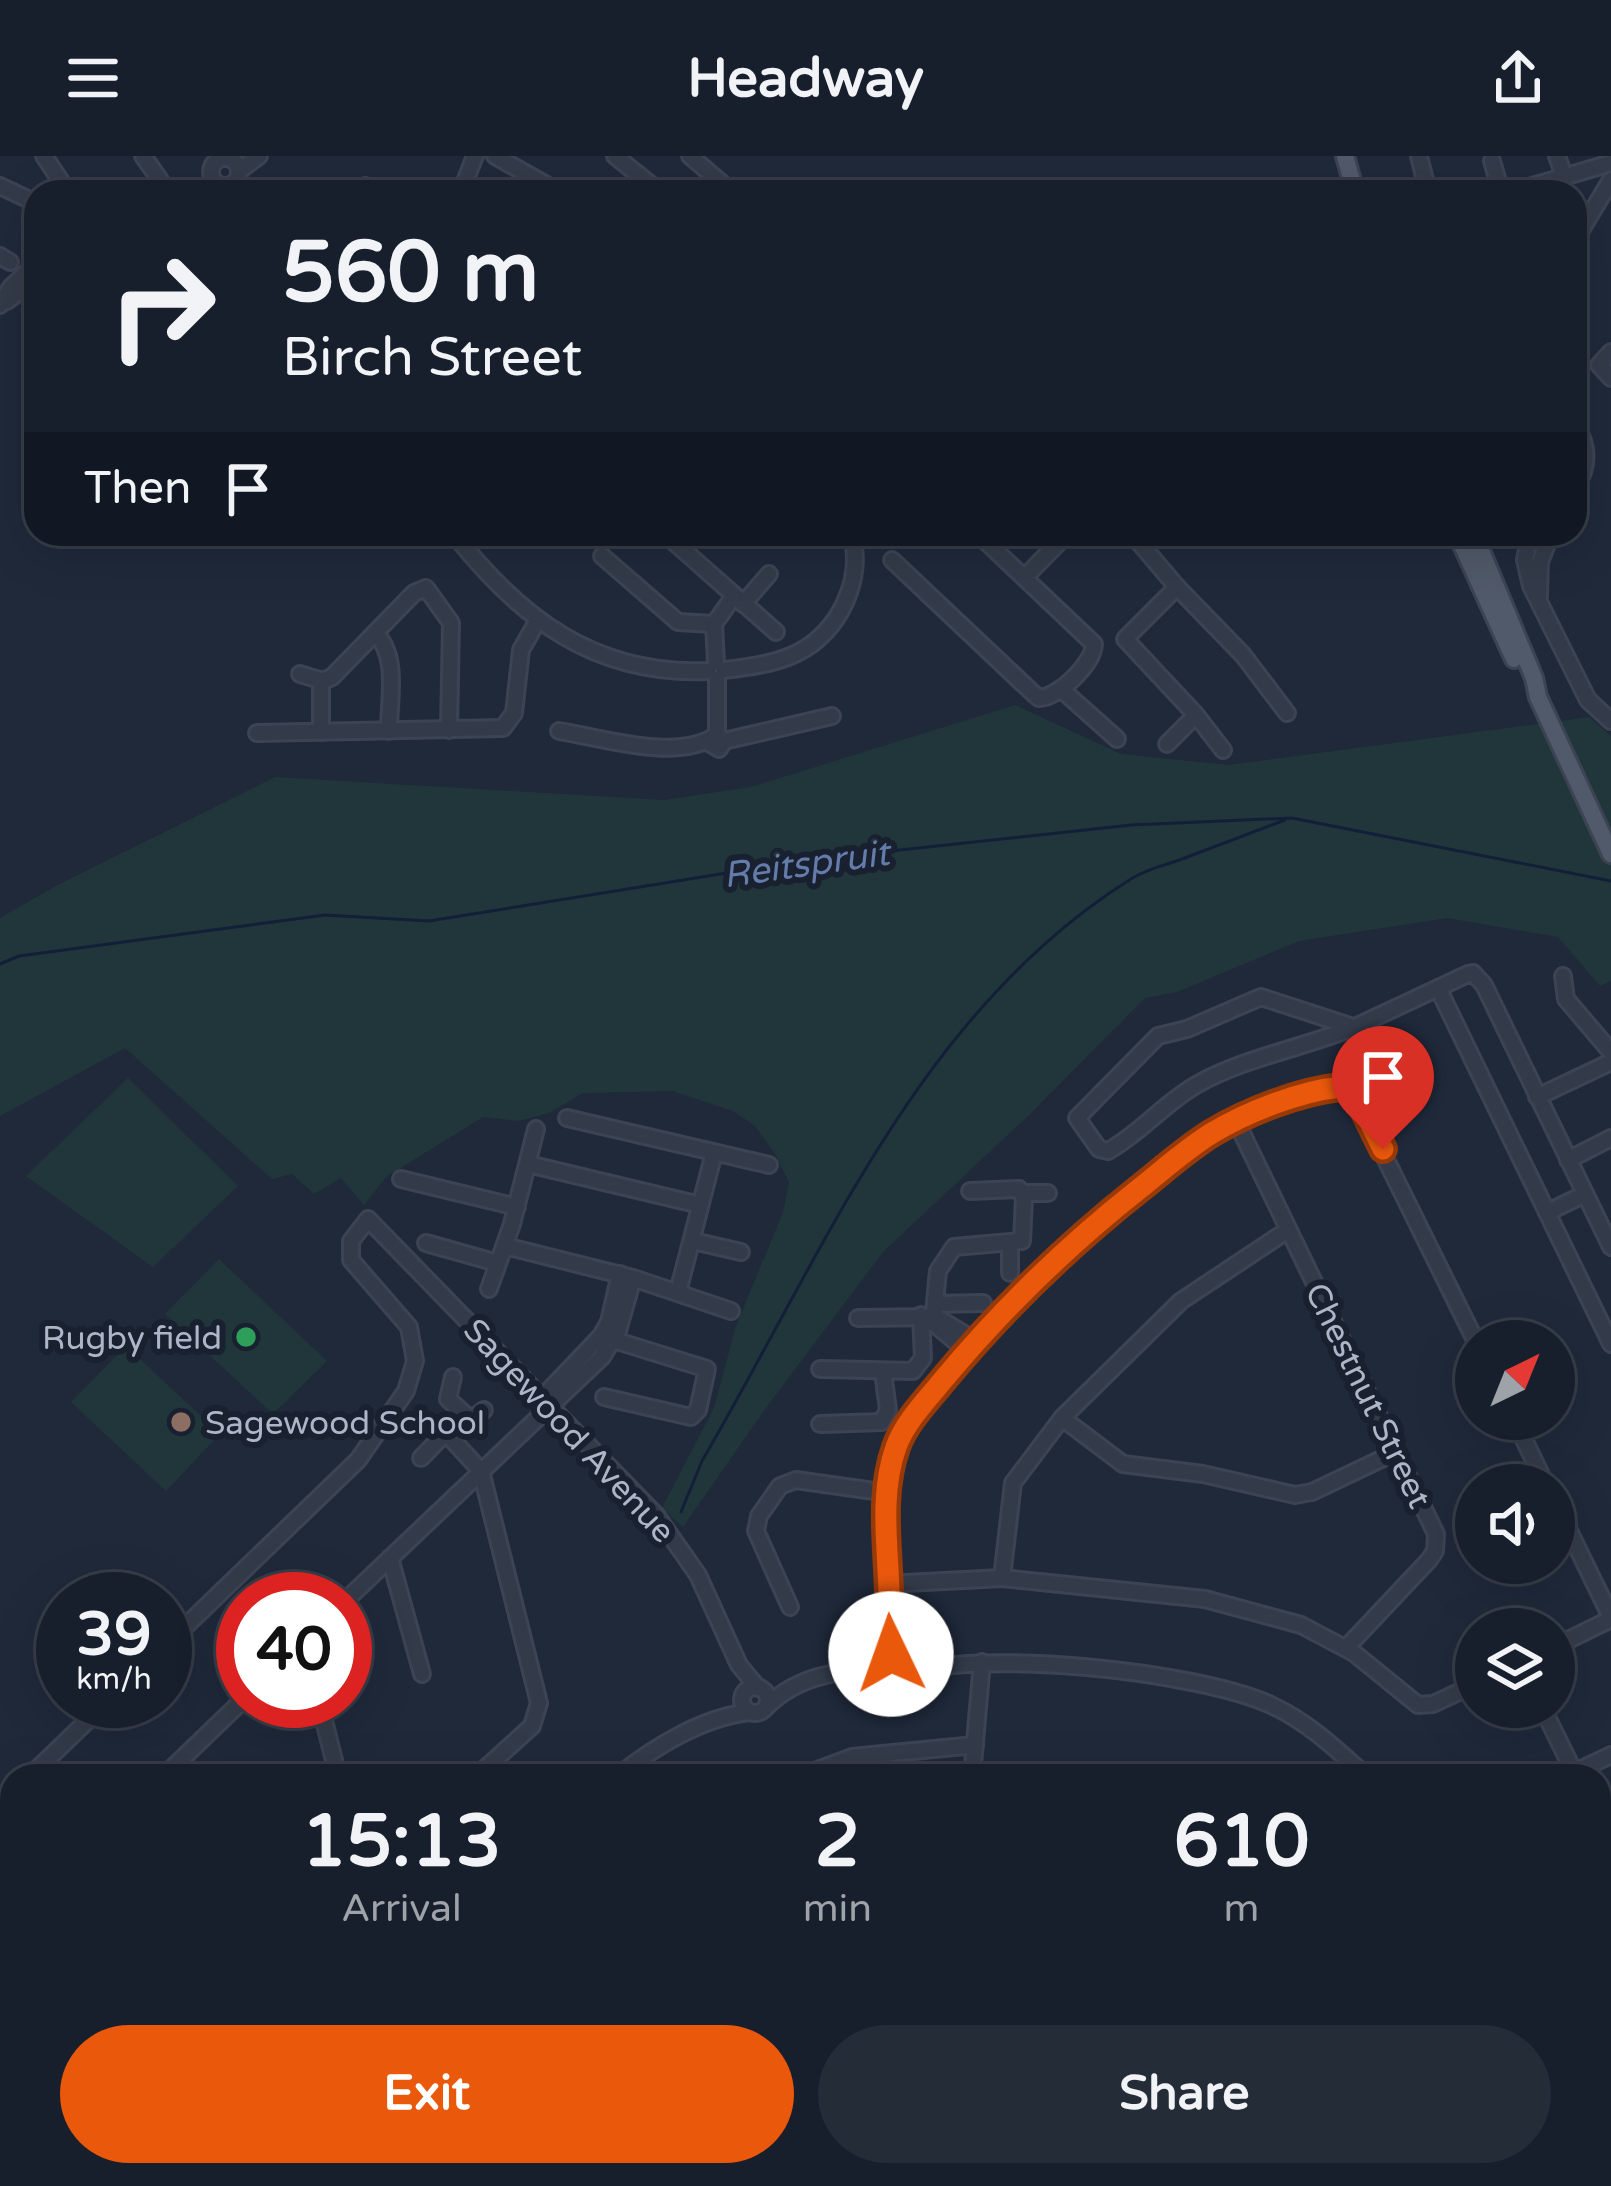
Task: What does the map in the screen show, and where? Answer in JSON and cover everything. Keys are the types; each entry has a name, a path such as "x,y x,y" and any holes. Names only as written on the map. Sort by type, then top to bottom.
{"main road":[{"path":"1463,546 1611,854"},
{"path":"1479,546 1538,698"}],"street":[{"path":"143,156 160,180"},
{"path":"209,165 260,156"},
{"path":"495,156 538,180"},
{"path":"615,156 645,180"},
{"path":"690,156 717,180"},
{"path":"1557,156 1564,176"},
{"path":"1492,161 1498,180"},
{"path":"1551,180 1611,164"},
{"path":"1587,220 1611,180"},
{"path":"0,305 24,275"},
{"path":"1611,352 1599,365 1611,378"},
{"path":"464,546 507,596 575,644 643,668 716,671 795,654 825,633 853,581 854,546"},
{"path":"678,546 776,632"},
{"path":"892,560 1034,694 1046,698 1089,662 1094,644 991,546"},
{"path":"1025,577 1055,546"},
{"path":"1142,546 1244,655 1287,713"},
{"path":"1527,546 1526,569 1540,601 1588,700 1611,721"},
{"path":"1540,601 1538,574 1547,546"},
{"path":"602,556 679,622 714,624 769,574"},
{"path":"1177,587 1125,639 1223,749"},
{"path":"300,674 321,680 332,677 415,593 426,588 451,623 449,730"},
{"path":"257,733 497,729 508,724 514,713 520,650 538,620"},
{"path":"714,624 717,740"},
{"path":"375,633 389,656 388,730"},
{"path":"321,680 321,732"},
{"path":"1060,689 1117,739"},
{"path":"1167,744 1196,715"},
{"path":"559,731 693,748 832,716"},
{"path":"1402,1105 1385,1071 1371,1063 1353,1028 1271,998 1250,999 1186,1029 1158,1036 1081,1112 1078,1121 1099,1149 1108,1151 1198,1083 1353,1028 1468,974 1479,977 1585,1194 1604,1214 1611,1247"},
{"path":"1563,976 1566,999 1611,1052"},
{"path":"1438,988 1611,1344"},
{"path":"1537,1097 1611,1062"},
{"path":"927,1666 893,1679 888,1660 888,1493 892,1460 902,1434 966,1342 1078,1238 1199,1142 1236,1121 1333,1087 1353,1093 1465,1320"},
{"path":"567,1118 769,1165"},
{"name":"Chestnut Street","path":"1236,1121 1434,1528 1437,1545 1422,1569 1346,1648"},
{"path":"489,1289 517,1207 536,1129"},
{"path":"1568,1160 1611,1138"},
{"path":"678,1292 714,1153"},
{"path":"528,1164 700,1205"},
{"path":"401,1179 517,1207"},
{"path":"970,1191 1014,1188 1022,1193 1048,1193"},
{"path":"820,1369 913,1371 922,1363 938,1271 954,1247 1019,1244 1024,1237 1022,1193"},
{"path":"1551,1220 1585,1194"},
{"name":"Sagewood Avenue","path":"192,1620 358,1460 406,1391 415,1361 409,1327 351,1260 351,1241 368,1219 544,1406 644,1503 680,1546 739,1665 745,1703"},
{"path":"1002,1578 1013,1483 1062,1418 1181,1301 1288,1230"},
{"path":"693,1240 741,1252"},
{"path":"426,1243 497,1263"},
{"path":"1010,1244 1010,1273"},
{"path":"505,1246 627,1276 730,1311"},
{"path":"372,1575 481,1471 606,1339 627,1276"},
{"path":"858,1318 931,1315 983,1304"},
{"path":"931,1315 966,1342"},
{"path":"604,1397 691,1417 698,1410 707,1371 699,1363 606,1339"},
{"path":"820,1424 882,1422 888,1410 883,1372"},
{"path":"453,1377 446,1396 473,1421 484,1410"},
{"path":"421,1458 464,1414"},
{"path":"1062,1418 1124,1464 1203,1474 1294,1495 1312,1492 1396,1452"},
{"path":"446,1432 481,1471 539,1703 532,1726 490,1764"},
{"path":"790,1606 756,1531 759,1516 780,1486 796,1480 888,1493"},
{"path":"1575,1543 1611,1618 1575,1636"},
{"path":"390,1558 422,1674"},
{"path":"887,1584 1002,1578 1195,1597 1285,1619 1346,1648 1418,1705 1455,1694"},
{"path":"745,1703 757,1713 810,1678 888,1660 927,1666 982,1662 1172,1679 1257,1699 1309,1726 1352,1764"},
{"path":"973,1764 982,1662"},
{"name":"Sagewood Avenue","path":"739,1665 760,1689"},
{"path":"633,1764 745,1703 751,1688 789,1688"},
{"path":"760,1689 766,1707"},
{"path":"176,1764 216,1726"},
{"path":"42,1764 80,1728"},
{"path":"326,1728 335,1764"},
{"path":"1551,1728 1567,1764"},
{"path":"832,1764 852,1756 975,1745"},
{"path":"638,1760 640,1764"}],"green space":[{"name":"Reitspruit","path":"1015,705 1121,754 1229,765 1589,717 1611,736 1611,981 1600,986 1558,937 1447,918 1299,941 1177,992 1145,998 883,1252 683,1527 662,1508 714,1408 736,1326 783,1212 789,1182 755,1126 733,1111 672,1091 583,1093 549,1113 518,1121 483,1117 386,1177 364,1205 341,1178 314,1194 292,1174 272,1179 125,1048 0,1116 0,918 275,777 664,800 751,787"},
{"path":"128,1078 238,1186 153,1267 26,1176"},
{"name":"Rugby field","path":"219,1259 327,1361 273,1414 165,1314"},
{"path":"126,1346 220,1434 166,1491 71,1402"}],"waterway":[{"name":"Reitspruit","path":"0,964 19,956 325,915 429,921 807,860 1131,825 1292,818 1611,881"},
{"path":"681,1512 702,1461 882,1142 991,997 1056,934 1131,879 1285,820"}],"place":[{"name":"Rugby field","path":"246,1337"},
{"name":"Sagewood School","path":"181,1422"}],"route":[{"path":"891,1654 884,1656 890,1631 884,1548 895,1450 929,1397 1004,1311 1078,1238 1211,1133 1236,1121 1341,1087 1357,1096 1383,1149"}]}
